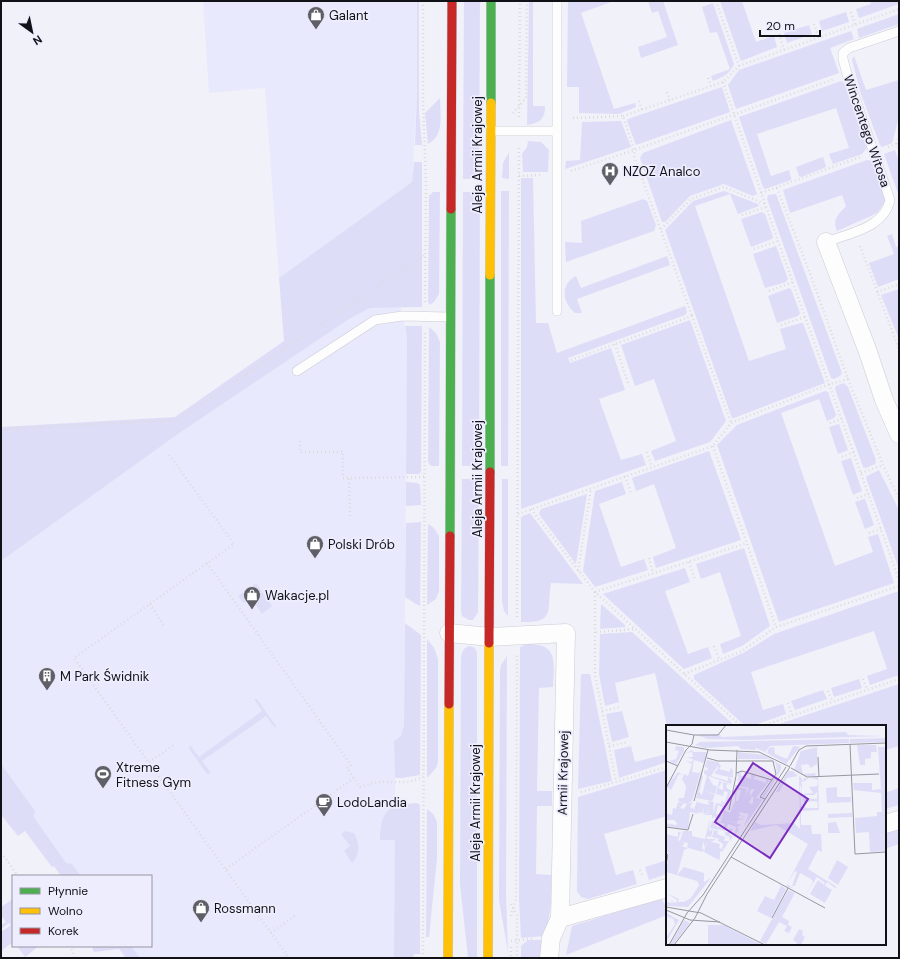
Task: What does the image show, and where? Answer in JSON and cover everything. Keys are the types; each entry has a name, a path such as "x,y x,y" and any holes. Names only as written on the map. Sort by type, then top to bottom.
{"street":[{"name":"Aleja Armii Krajowej","path":"448,958 452,1"},
{"name":"Aleja Armii Krajowej","path":"488,958 491,1"},
{"name":"Wincentego Witosa","path":"826,242 868,352 884,400 899,434"},
{"name":"Armii Krajowej","path":"449,633 490,636 566,633 560,918"},
{"path":"886,824 899,820"},
{"path":"549,958 551,938 560,918 666,888"}],"lane":[{"path":"557,1 557,311"},
{"name":"Wincentego Witosa","path":"826,242 869,226 881,218 888,208 890,200 843,59 843,53 849,48 899,31"},
{"path":"490,131 556,131"},
{"path":"297,371 375,320 402,316 450,317"}],"path":[{"path":"423,1 426,255 423,958"},
{"path":"516,131 520,105 520,1"},
{"path":"510,923 512,908 516,899 518,514 519,176 516,131 513,114 526,98 527,1"},
{"path":"716,1 739,66"},
{"path":"573,118 623,116 642,110 723,82 739,66 899,9"},
{"path":"851,12 856,24"},
{"path":"814,24 819,38"},
{"path":"778,34 784,50"},
{"path":"519,176 557,175 634,150 848,74"},
{"path":"708,78 711,86"},
{"path":"723,82 899,580"},
{"path":"667,92 670,100"},
{"path":"639,101 642,110"},
{"path":"623,116 634,150 634,156 730,423"},
{"path":"899,135 899,150"},
{"path":"761,193 874,152"},
{"path":"661,229 691,199 724,188 766,206"},
{"path":"777,188 811,276 848,379 882,465 899,499"},
{"path":"742,215 766,206"},
{"path":"855,231 899,348"},
{"path":"754,249 778,241"},
{"path":"1,429 177,420 426,255"},
{"path":"768,291 793,282"},
{"path":"877,292 899,284"},
{"path":"571,360 692,316"},
{"path":"781,325 805,317"},
{"path":"615,344 630,386"},
{"path":"518,514 652,466 713,446 730,423 830,384 848,379"},
{"path":"830,423 842,419"},
{"path":"300,441 300,452 343,452 343,478 424,477"},
{"path":"713,446 776,627"},
{"path":"647,452 652,466"},
{"path":"842,457 854,452"},
{"path":"169,455 234,544 74,658 289,958"},
{"path":"861,473 882,465"},
{"path":"625,476 632,493"},
{"path":"349,478 350,516"},
{"path":"578,571 591,488"},
{"path":"857,498 869,494"},
{"path":"530,509 595,592 740,725"},
{"path":"869,532 881,529"},
{"path":"595,592 747,543"},
{"path":"648,558 653,573"},
{"path":"689,562 695,580"},
{"path":"207,563 351,765 347,768 360,787 377,782 413,781 423,776"},
{"path":"684,674 742,651 776,627 899,586"},
{"path":"595,592 595,674 616,782"},
{"path":"150,604 164,626"},
{"path":"596,632 636,629"},
{"path":"714,646 719,659"},
{"path":"863,679 867,690"},
{"path":"765,725 899,679"},
{"path":"828,691 832,701"},
{"path":"788,703 792,715"},
{"path":"602,711 620,707"},
{"path":"609,746 628,742"},
{"path":"149,762 174,745"},
{"path":"575,794 666,767"},
{"path":"226,869 354,778"},
{"path":"4,856 17,875"},
{"path":"509,899 516,915 517,958"},
{"path":"271,933 296,916"},
{"path":"511,935 511,958"},
{"path":"70,947 74,958"}],"shaded area":[{"path":"203,1 417,1 417,91 412,182 279,278 265,88 209,93"},
{"path":"417,1 419,1 419,112 422,145 415,145 417,91"},
{"path":"464,1 480,1 479,179 463,179"},
{"path":"529,1 533,1 533,106 545,106 544,114 541,120 527,125"},
{"path":"568,1 614,1 581,13 614,109 635,103 636,107 619,114 579,113 579,87 567,87"},
{"path":"648,1 663,1 678,45 641,58 638,47 667,37 658,11 652,13"},
{"path":"720,1 742,1 756,42 774,36 777,47 741,61"},
{"path":"870,1 899,1 899,4 859,18 856,9 871,4"},
{"path":"713,3 734,64 726,75 713,81 711,76 730,69 717,32 710,33 702,7"},
{"path":"846,12 849,22 822,31 819,21"},
{"path":"899,14 899,24 859,38 857,29"},
{"path":"809,25 812,34 787,43 784,33"},
{"path":"851,31 854,39 830,48 839,73 736,109 728,85 739,70"},
{"path":"854,56 866,90 899,80 899,117 892,143 882,147 861,94 852,60"},
{"path":"841,81 844,83 867,148 862,154 833,164 829,154 849,148 836,108 757,134 771,176 789,170 791,178 791,180 765,189 763,187 739,117"},
{"path":"722,87 730,112 636,145 627,121 628,119"},
{"path":"440,98 441,117 439,130 437,136 428,144 425,113"},
{"path":"731,120 757,194 753,196 724,184 690,196 665,222 662,222 640,158 643,153"},
{"path":"621,121 631,147 565,169 566,161 580,160 582,122"},
{"path":"528,141 541,142 549,150 548,172 523,172 522,154 527,147"},
{"path":"895,150 899,161 899,196 884,154"},
{"path":"509,152 509,179 502,178 503,163"},
{"path":"823,157 826,166 824,168 801,177 799,176 796,167"},
{"path":"867,160 872,161 886,200 878,212 837,231 835,223 837,217 846,206 842,195 790,213 783,190"},
{"path":"414,162 422,162 422,307 370,308 349,319 175,436 1,561 1,427 175,417 284,341 279,278 412,182"},
{"path":"521,178 533,178 536,323 548,323 557,353 685,306 687,312 685,315 568,358 570,363 611,348 625,390 599,399 621,460 642,454 646,465 521,509"},
{"path":"501,191 509,191 508,466 501,466"},
{"path":"724,191 758,204 759,206 738,214 730,194 695,206 749,361 786,349 780,329 803,323 825,383 734,418 732,418 665,230 693,201"},
{"path":"433,192 440,192 439,294 430,305 428,302 429,196"},
{"path":"463,192 480,192 479,466 462,466"},
{"path":"776,194 842,373 834,379 831,378 767,199 768,195"},
{"path":"643,199 647,201 656,225 654,231 566,262 565,242 582,243 581,221"},
{"path":"762,212 765,214 773,237 772,239 751,247 741,219"},
{"path":"892,234 896,247 899,246 899,279 878,287 869,263 894,254 887,236"},
{"path":"776,246 788,279 786,282 765,288 753,254"},
{"path":"667,256 670,265 577,299 582,313 575,313 567,304 565,299 565,288 571,279 576,276 581,288"},
{"path":"789,288 791,289 800,313 798,316 777,323 768,296"},
{"path":"899,289 899,339 881,295"},
{"path":"401,307 407,338 404,725 401,736 394,741 399,958 129,958 122,947 152,947 152,875 70,875 1,778 1,443 175,436 349,319 370,308"},
{"path":"690,320 726,421 710,442 655,461 651,451 676,441 654,379 635,386 621,345"},
{"path":"405,326 422,326 421,472 419,474 406,474 407,338"},
{"path":"429,327 436,333 440,342 439,466 432,466 428,461"},
{"path":"844,383 848,387 876,460 875,464 866,468 863,467 835,389 836,386"},
{"path":"825,391 828,392 836,415 834,418 827,421 819,399 781,413 835,566 873,552 868,537 878,534 894,583 779,622 717,445 737,425"},
{"path":"839,424 848,450 838,454 829,427"},
{"path":"709,451 741,540 656,568 653,557 676,548 654,484 636,491 632,478"},
{"path":"851,458 862,491 853,495 841,461"},
{"path":"879,470 899,510 899,569 866,478"},
{"path":"462,479 479,479 478,612 473,620 469,620 462,616 461,611"},
{"path":"502,479 508,479 508,616 504,611 502,601"},
{"path":"406,482 417,483 420,485 421,505 406,506"},
{"path":"622,482 626,494 599,504 621,567 644,559 648,570 595,587 583,571 595,491"},
{"path":"587,494 576,564 539,514 541,509"},
{"path":"865,499 874,525 865,529 855,502"},
{"path":"530,513 583,584 551,583 548,613 545,617 532,622 521,622 521,517"},
{"path":"421,522 420,606 405,597 406,523"},
{"path":"428,524 434,528 439,536 439,591 436,599 427,605"},
{"path":"744,548 770,626 742,646 723,654 720,644 741,636 720,572 701,579 696,564"},
{"path":"685,568 690,582 665,591 688,654 708,647 712,658 684,669 603,594"},
{"path":"256,583 272,606 262,614 251,598 244,603 238,596"},
{"path":"899,591 899,675 870,685 867,676 887,669 874,631 751,672 763,710 783,704 786,714 755,725 744,725 694,679 694,675 745,652 774,634"},
{"path":"601,604 625,625 625,627 600,629"},
{"path":"405,623 421,635 420,775 395,778 394,741 401,736 404,725"},
{"path":"632,632 734,725 667,725 655,673 615,683 619,702 605,706 599,674 600,634"},
{"path":"427,639 434,648 438,659 438,762 436,768 427,778"},
{"path":"527,644 545,647 550,651 554,663 553,687 539,688 537,791 552,791 552,806 537,806 536,874 551,875 552,890 550,913 545,936 521,938 519,900 520,647"},
{"path":"470,646 475,648 477,653 477,958 468,958 460,884 461,658 463,650"},
{"path":"507,656 506,895 508,952 499,900 500,671 501,665"},
{"path":"581,674 590,674 612,781 578,789"},
{"path":"859,679 862,688 834,697 831,688"},
{"path":"899,684 899,746 886,750 886,725 776,725"},
{"path":"823,690 827,699 795,710 791,701"},
{"path":"254,699 257,699 276,726 275,728 266,716 202,761 211,773 207,774 190,750 190,745 199,757 262,711"},
{"path":"622,711 629,737 612,742 606,714"},
{"path":"631,746 635,762 666,754 666,762 619,778 614,750"},
{"path":"1,764 35,811 33,816 66,863 72,864 80,875 60,875 54,866 52,867 25,831 18,836 1,816"},
{"path":"666,770 666,816 604,834 616,875 633,870 637,884 588,899 581,897 577,891 578,797"},
{"path":"899,788 899,805 886,809 886,793"},
{"path":"417,803 420,805 420,954 414,954 413,958 394,958 395,840 380,840 382,822 384,816 392,808 399,805"},
{"path":"427,809 433,814 437,822 437,858 429,937 426,937"},
{"path":"899,826 899,844 886,849 886,831"},
{"path":"346,831 354,833 358,845 357,857 352,863 344,851 350,846 341,834"},
{"path":"666,860 666,874 649,880 645,867"},
{"path":"661,898 666,906 666,915 566,955 572,926"},
{"path":"12,900 12,943 1,951 1,932 11,925 9,923 1,929 1,925 6,922 1,916 1,907"},
{"path":"528,940 544,940 541,958 521,958 521,946"},
{"path":"18,947 38,947 25,957"},
{"path":"132,947 140,958 126,958 119,949 94,952 92,948"}],"traffic: fast":[{"path":"491,1 491,103"},
{"path":"450,536 451,209"},
{"path":"490,275 490,472"}],"traffic: slow":[{"path":"490,275 491,103"},
{"path":"488,958 489,643"},
{"path":"448,958 449,704"}],"traffic: jam":[{"path":"451,209 452,1"},
{"path":"489,643 490,472"},
{"path":"449,704 450,536"}],"place":[{"name":"Galant","path":"316,30"},
{"name":"NZOZ Analco","path":"610,186"},
{"name":"Polski Drób","path":"315,559"},
{"name":"Wakacje.pl","path":"252,610"},
{"name":"M Park Świdnik","path":"47,691"},
{"name":"Xtreme Fitness Gym","path":"103,789"},
{"name":"LodoLandia","path":"324,817"},
{"name":"Rossmann","path":"201,923"}]}
